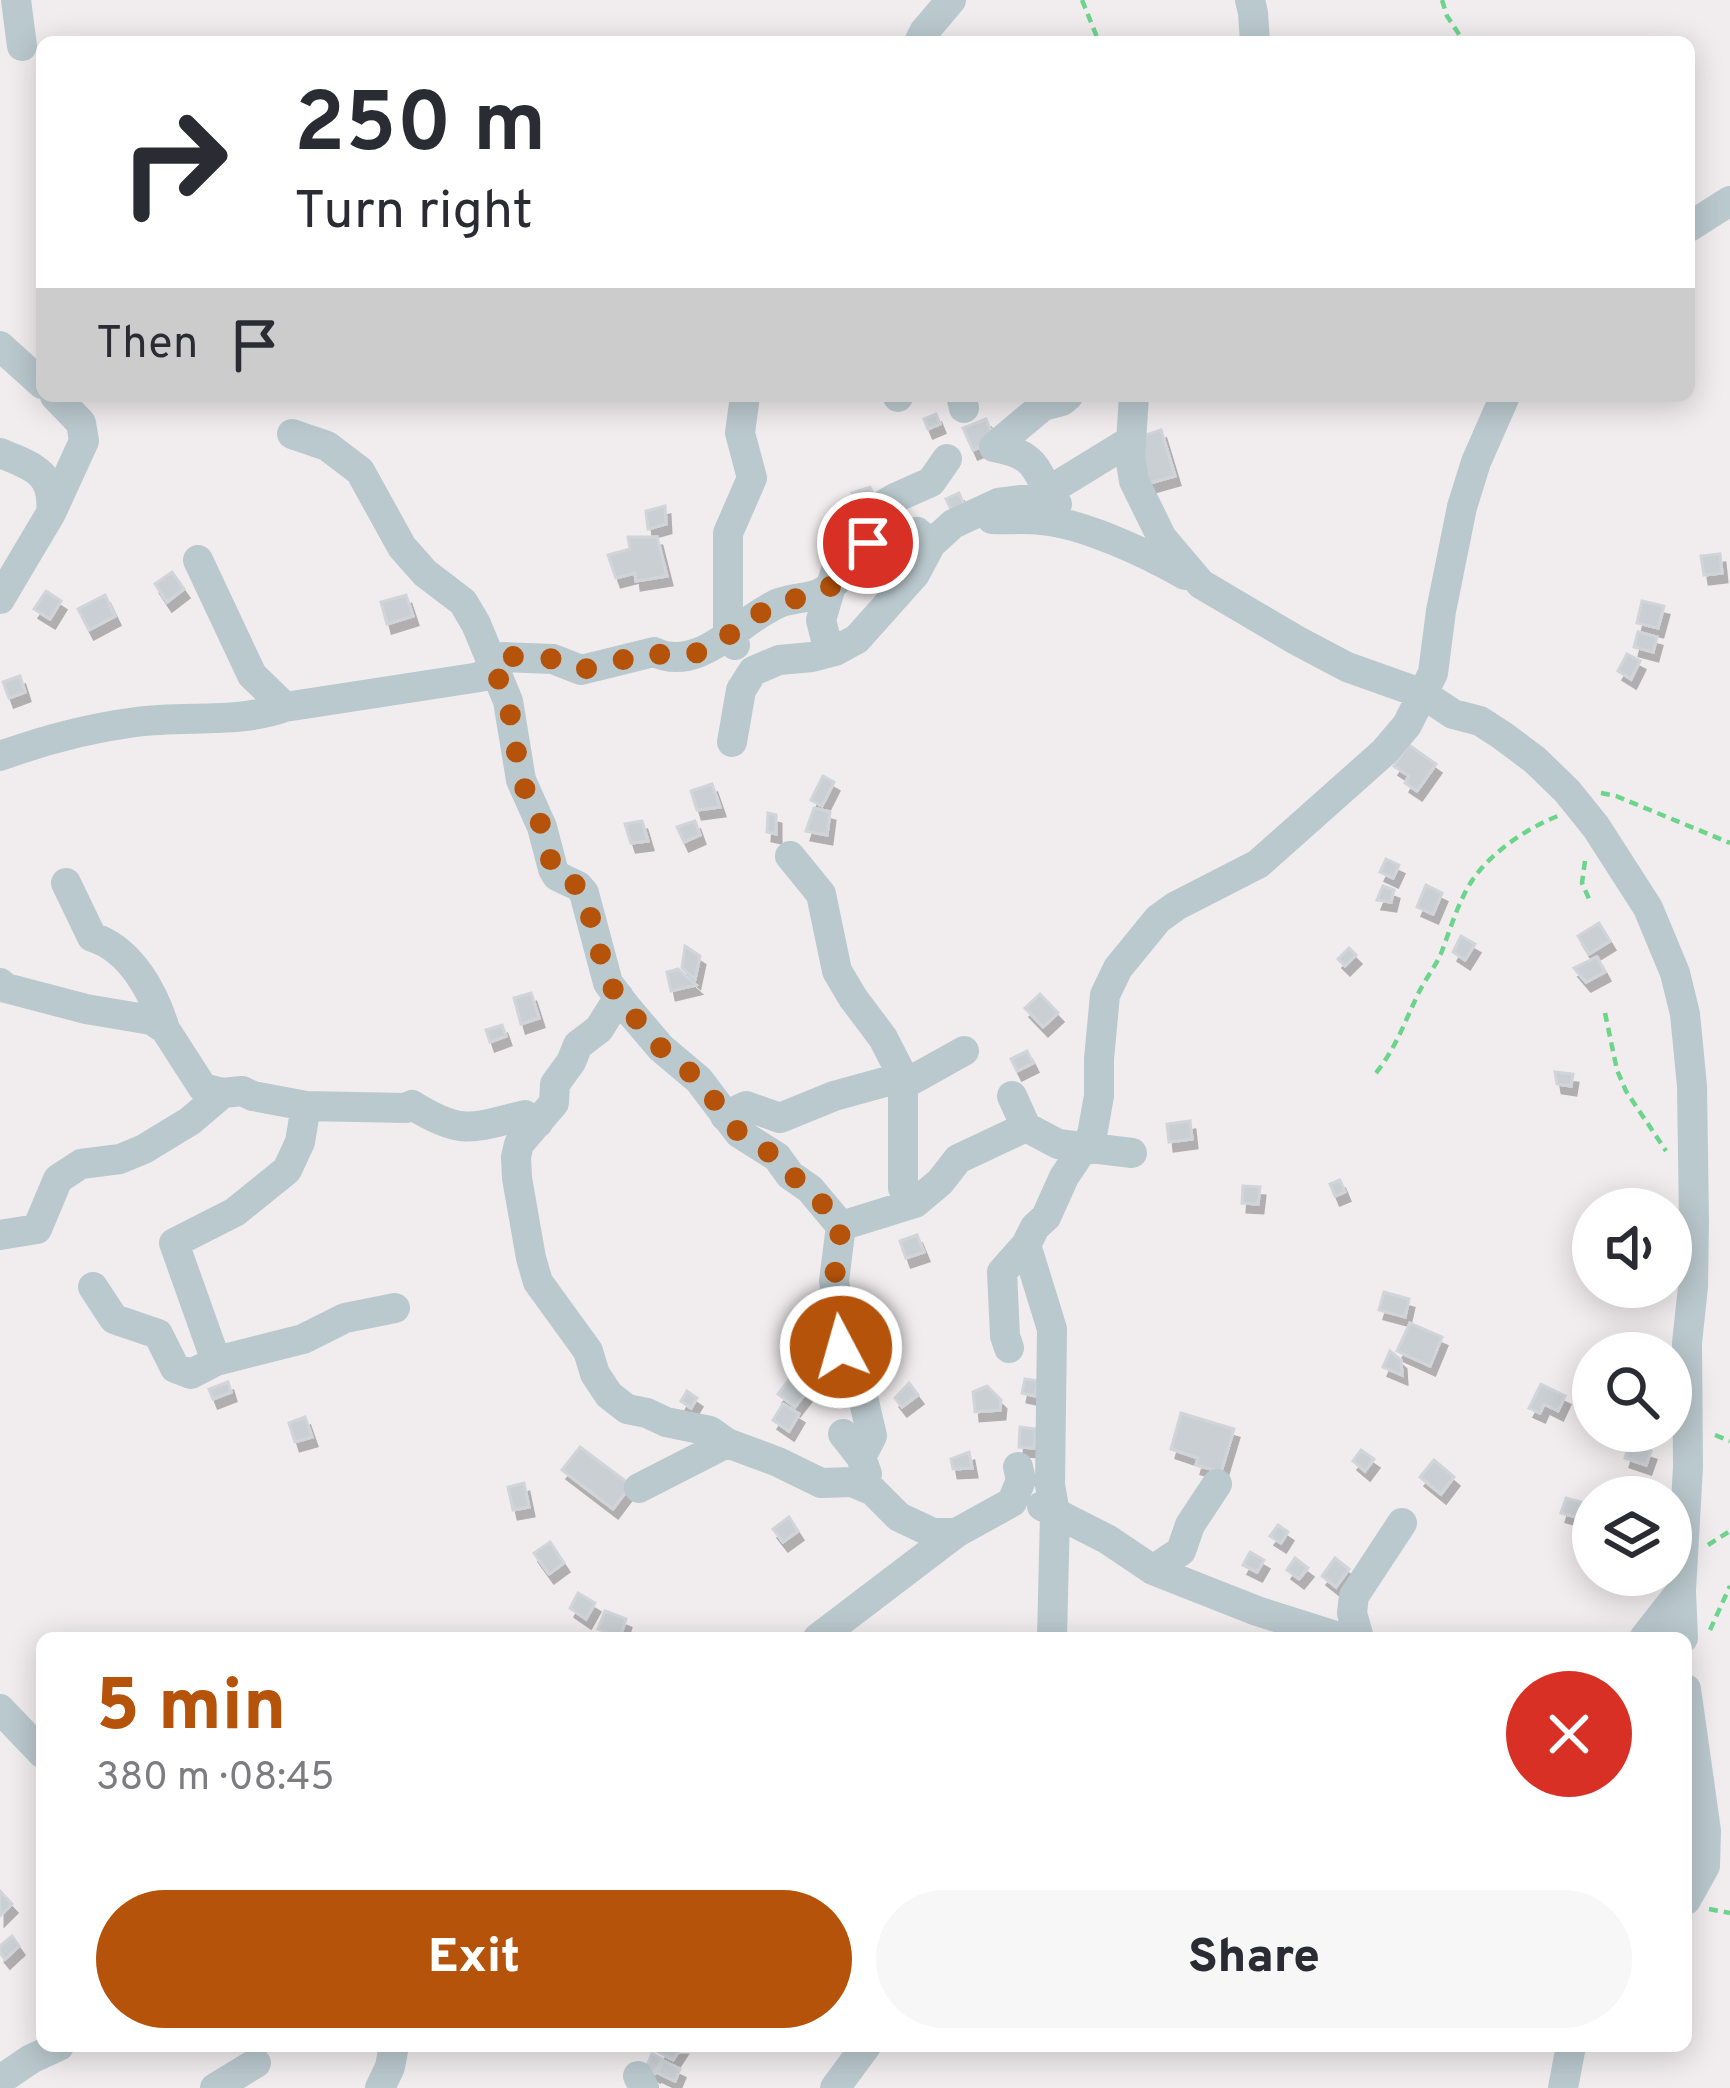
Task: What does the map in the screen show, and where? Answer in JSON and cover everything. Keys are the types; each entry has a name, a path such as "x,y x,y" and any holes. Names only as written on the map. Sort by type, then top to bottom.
{"street":[{"path":"16,0 22,46"},
{"path":"922,36 952,0"},
{"path":"952,0 952,36"},
{"path":"1250,0 1255,36"},
{"path":"1695,223 1730,201"},
{"path":"0,346 36,379"},
{"path":"0,599 51,513 84,441 80,423 61,402"},
{"path":"732,742 741,691 741,654 728,634 728,533 752,478 740,433 744,402"},
{"path":"1058,402 1043,406 994,447 1019,452 1037,467 1075,528"},
{"path":"1133,402 1130,441 1135,481 1162,538 1201,584"},
{"path":"1009,1348 1003,1295 1015,1287 1035,1227 1046,1217 1092,1135 1105,994 1118,968 1158,919 1258,864 1384,752 1407,725 1432,673 1462,507 1502,402"},
{"path":"292,434 327,446 360,471 402,548 463,602 476,624 508,701 521,780 542,827 553,869 584,893 608,982 661,1048 699,1080 739,1133 776,1157 841,1226 834,1281 841,1347"},
{"path":"741,691 753,671 779,660 812,658 857,639 915,574 942,534 998,503 1037,498 1130,441"},
{"path":"0,453 41,472 50,487 51,513"},
{"path":"829,652 821,620 846,536 864,516 932,482 947,459"},
{"path":"0,756 66,735 137,722 264,715 285,707 481,676 504,657 553,659 581,670 654,652 663,656 710,649 782,601 805,599 830,589 868,543 893,542 917,532 942,534 990,520 1046,520 1160,561 1347,667 1423,694 1503,736 1570,796 1648,908 1675,973 1690,1050 1693,1287 1687,1343 1687,1476"},
{"path":"198,560 252,675 285,707"},
{"path":"790,856 820,894 838,971 883,1038 903,1081 903,1188"},
{"path":"66,883 92,937 104,940 154,994 165,1029 202,1088 223,1094 242,1091 306,1106 412,1105 484,1146 516,1156"},
{"path":"0,982 6,988 86,1009 151,1020 165,1029"},
{"path":"620,998 599,1029 578,1045 555,1084 554,1103 519,1144 516,1156 538,1282 588,1351 595,1374 609,1395 627,1409 710,1431 727,1443 821,1483 852,1482 873,1491 899,1516 932,1533 956,1533"},
{"path":"725,1115 746,1106 780,1118 834,1096 903,1081 964,1051"},
{"path":"0,1235 37,1229 58,1178 81,1164 120,1160 144,1148 190,1121 223,1094"},
{"path":"1012,1096 1026,1126 1058,1144 1132,1153"},
{"path":"216,1361 174,1243 236,1212 287,1170 300,1142 306,1106"},
{"path":"456,1127 482,1128 525,1115 538,1123"},
{"path":"841,1226 915,1203 958,1159 1026,1126"},
{"path":"1029,1254 1052,1329 1052,1632"},
{"path":"93,1288 114,1319 158,1334 175,1368 191,1374 216,1361 303,1339 345,1318 395,1308"},
{"path":"862,1393 872,1436 852,1445 873,1491"},
{"path":"639,1487 727,1443"},
{"path":"826,1632 956,1533 1012,1502 1017,1479 1055,1513 1107,1539 1153,1570 1324,1632"},
{"path":"1153,1570 1181,1551 1190,1525 1217,1484"},
{"path":"1357,1632 1352,1613 1354,1595 1402,1523"},
{"path":"1649,1632 1678,1596"},
{"path":"1681,1596 1683,1632"},
{"path":"0,1709 36,1747"},
{"path":"1692,1764 1706,1831 1696,1845 1705,1866 1692,1889"},
{"path":"3,2075 47,2052"},
{"path":"380,2088 393,2052"},
{"path":"835,2088 862,2052"},
{"path":"1563,2088 1570,2052"},
{"path":"215,2088 258,2066"}],"path":[{"path":"1082,0 1097,36"},
{"path":"1442,0 1460,36"},
{"path":"1376,1073 1404,1029 1474,877 1500,850 1545,821 1570,796 1616,796 1730,843"},
{"path":"1605,1013 1626,1090 1658,1142 1693,1184"}],"building":[{"path":"936,414 940,424 928,429 924,419"},
{"path":"986,419 995,441 973,450 963,428"},
{"path":"1161,430 1175,476 1147,484 1134,439"},
{"path":"870,487 877,503 859,509 852,493"},
{"path":"959,493 964,505 951,509 946,499"},
{"path":"665,506 666,524 648,529 646,511"},
{"path":"628,537 657,537 667,576 636,581 635,573 616,578 608,555 630,549"},
{"path":"1720,554 1722,573 1704,575 1701,556"},
{"path":"172,572 184,589 167,602 155,584"},
{"path":"46,591 61,601 50,619 34,609"},
{"path":"105,595 115,616 89,630 78,609"},
{"path":"406,595 413,616 387,624 381,602"},
{"path":"1642,601 1664,606 1658,628 1637,623"},
{"path":"1638,632 1657,637 1653,652 1634,647"},
{"path":"1627,654 1640,661 1631,679 1618,671"},
{"path":"20,676 25,692 9,698 3,682"},
{"path":"1409,745 1436,764 1417,791 1405,783 1409,776 1394,766"},
{"path":"823,776 834,782 822,806 811,800"},
{"path":"712,784 720,807 697,810 691,791"},
{"path":"814,808 830,812 827,835 806,831"},
{"path":"768,813 776,815 776,834 767,832"},
{"path":"642,821 648,841 631,843 625,824"},
{"path":"695,821 700,835 684,842 677,827"},
{"path":"1386,859 1399,865 1393,878 1380,872"},
{"path":"1426,885 1442,893 1433,914 1417,907"},
{"path":"1383,886 1394,890 1391,902 1377,900"},
{"path":"1599,923 1610,941 1589,954 1578,936"},
{"path":"1461,936 1475,944 1465,960 1453,952"},
{"path":"685,946 700,956 695,979 682,968"},
{"path":"1349,948 1356,955 1345,966 1338,959"},
{"path":"1597,957 1605,972 1586,982 1574,968"},
{"path":"678,969 696,985 671,991 667,972"},
{"path":"531,993 539,1018 521,1024 514,998"},
{"path":"1040,994 1058,1013 1043,1027 1025,1008"},
{"path":"502,1025 506,1036 490,1042 486,1030"},
{"path":"1027,1051 1033,1063 1017,1071 1011,1059"},
{"path":"1555,1072 1573,1074 1571,1086 1557,1084"},
{"path":"1190,1121 1192,1139 1169,1142 1167,1124"},
{"path":"1340,1180 1345,1192 1335,1196 1330,1184"},
{"path":"1243,1186 1260,1187 1258,1204 1242,1203"},
{"path":"917,1235 924,1252 906,1258 900,1241"},
{"path":"1384,1292 1409,1299 1405,1317 1379,1310"},
{"path":"1410,1323 1442,1337 1430,1366 1397,1351"},
{"path":"809,1349 818,1357 809,1368 800,1360"},
{"path":"1390,1351 1401,1360 1402,1375 1383,1367"},
{"path":"792,1376 809,1389 795,1407 778,1394"},
{"path":"1025,1379 1038,1381 1035,1396 1022,1393"},
{"path":"228,1382 231,1392 213,1399 209,1389"},
{"path":"909,1383 918,1395 902,1407 895,1398"},
{"path":"1541,1384 1565,1396 1558,1411 1544,1404 1540,1413 1529,1408"},
{"path":"987,1386 1001,1400 1000,1410 975,1412 973,1392"},
{"path":"687,1391 697,1398 691,1408 681,1401"},
{"path":"783,1404 799,1414 789,1431 773,1420"},
{"path":"1181,1413 1234,1429 1221,1472 1196,1465 1198,1458 1171,1449"},
{"path":"305,1417 312,1437 295,1442 289,1423"},
{"path":"1020,1427 1036,1429 1034,1448 1019,1447"},
{"path":"580,1447 631,1485 613,1509 562,1470"},
{"path":"1361,1450 1374,1459 1365,1471 1353,1461"},
{"path":"969,1452 972,1468 953,1469 951,1459"},
{"path":"1627,1452 1651,1452 1646,1465 1625,1458"},
{"path":"1434,1460 1454,1477 1441,1494 1420,1477"},
{"path":"524,1483 529,1507 513,1510 508,1487"},
{"path":"1566,1498 1572,1500 1572,1516 1561,1513"},
{"path":"789,1517 798,1531 783,1542 773,1529"},
{"path":"1278,1525 1288,1532 1281,1543 1270,1536"},
{"path":"550,1542 564,1563 549,1574 534,1553"},
{"path":"1250,1552 1264,1560 1257,1572 1243,1565"},
{"path":"1295,1558 1308,1568 1299,1579 1287,1570"},
{"path":"1335,1558 1349,1569 1336,1587 1322,1576"},
{"path":"578,1593 595,1603 586,1619 570,1608"},
{"path":"605,1611 626,1619 622,1632 598,1629"},
{"path":"0,1891 12,1904 0,1916"},
{"path":"12,1936 19,1946 5,1959 0,1946"},
{"path":"652,2054 662,2059 655,2073 646,2067"},
{"path":"664,2061 680,2069 675,2081 658,2073"}],"route":[{"path":"841,1347 834,1281 841,1226 776,1157 739,1133 699,1080 661,1048 608,982 584,893 557,876 548,857 542,827 521,780 508,701 493,666 504,657 526,656 553,659 581,670 654,652 663,656 710,649 782,601 805,599 830,589 868,543"}]}
